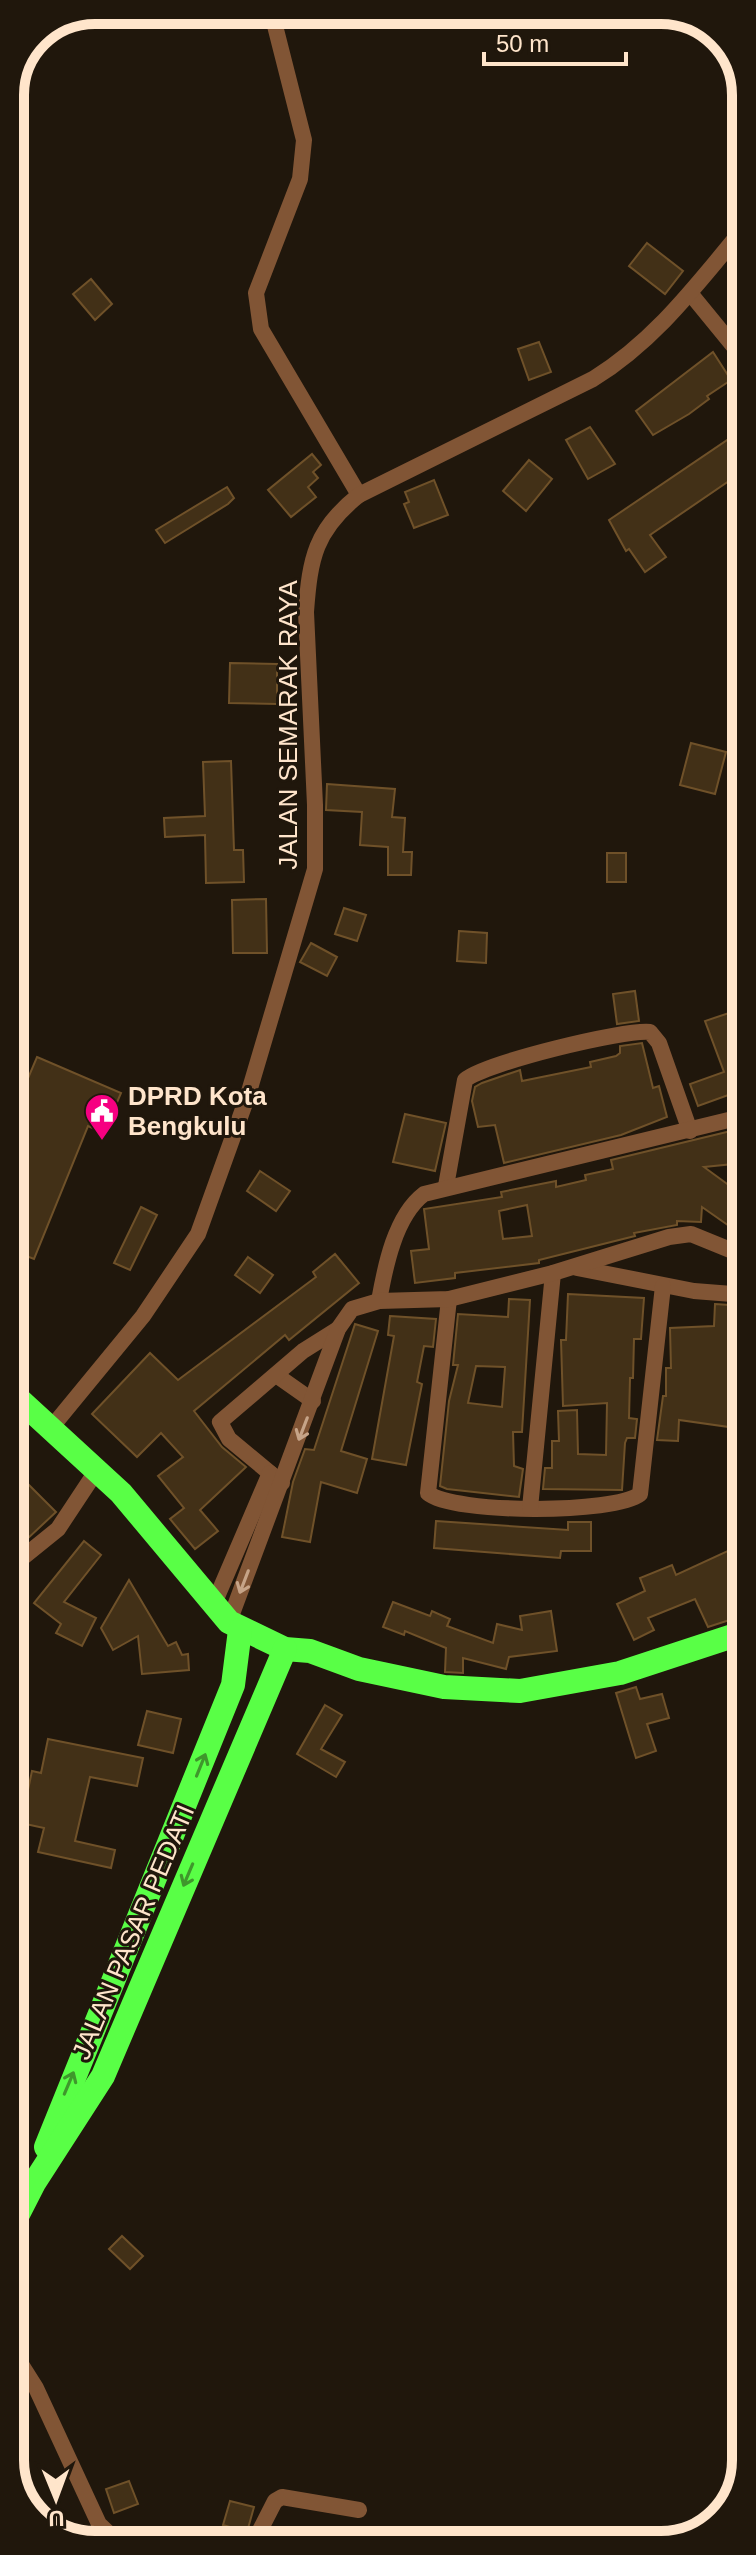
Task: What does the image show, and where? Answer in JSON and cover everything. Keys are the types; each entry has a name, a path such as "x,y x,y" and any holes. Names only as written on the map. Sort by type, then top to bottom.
{"highway":[{"path":"24,1404 121,1493 227,1619 285,1649 310,1651 359,1669 444,1687 520,1691 620,1673 732,1636"},
{"path":"34,2183 60,2104 233,1685 227,1619"},
{"name":"JALAN PASAR PEDATI","path":"24,2203 103,2076 285,1649"}],"street":[{"path":"275,24 304,140 300,179 256,293 261,329 359,495"},
{"name":"JALAN SEMARAK RAYA","path":"51,1428 143,1316 198,1234 248,1095 315,869 316,817 306,612 309,580 318,545 334,515 359,495 593,379 628,358 662,327 732,242"},
{"path":"690,293 732,344"},
{"path":"446,1186 465,1080 491,1067 520,1058 650,1032 659,1043 690,1131"},
{"path":"379,1301 385,1267 415,1200 446,1186 732,1120"},
{"path":"227,1619 276,1478 313,1401 338,1329 352,1309 379,1301 449,1299 572,1268 669,1237 691,1234 732,1251"},
{"path":"572,1268 663,1286 732,1294"},
{"path":"530,1508 553,1273"},
{"path":"449,1299 428,1493 447,1502 530,1508 615,1504 631,1501 640,1494 663,1286"},
{"path":"276,1478 229,1439 220,1422 303,1351 338,1329"},
{"path":"276,1375 313,1401"},
{"path":"24,1556 58,1529 97,1470"},
{"path":"24,2369 36,2388 99,2524 106,2531"},
{"path":"260,2531 275,2501 282,2497 359,2510"}],"building":[{"path":"647,243 683,271 665,294 629,266"},
{"path":"91,279 112,304 95,320 73,294"},
{"path":"539,342 551,372 529,380 518,349"},
{"path":"713,352 731,380 707,396 709,399 689,414 653,435 636,411"},
{"path":"590,427 615,464 588,479 566,440"},
{"path":"732,437 732,479 650,535 666,557 645,572 629,549 626,551 609,520"},
{"path":"312,454 321,465 313,472 318,478 308,487 316,497 291,517 268,490"},
{"path":"529,460 552,479 526,511 503,491"},
{"path":"434,480 448,515 414,528 404,504 409,502 405,492"},
{"path":"227,487 234,498 228,504 165,543 156,530"},
{"path":"230,663 277,664 277,704 229,703"},
{"path":"691,743 726,752 715,794 680,785"},
{"path":"231,761 234,850 243,850 244,882 206,883 205,835 165,837 164,818 205,816 203,762"},
{"path":"327,784 395,789 392,817 405,818 403,852 412,852 411,875 388,875 388,847 360,845 362,812 326,810"},
{"path":"607,853 626,853 626,882 607,882"},
{"path":"266,899 267,953 233,953 232,900"},
{"path":"344,908 366,915 357,941 335,934"},
{"path":"459,931 487,933 486,963 457,961"},
{"path":"311,943 337,957 327,976 300,962"},
{"path":"635,991 639,1021 617,1024 613,994"},
{"path":"732,1012 732,1094 698,1106 690,1084 724,1072 705,1021"},
{"path":"642,1043 653,1088 659,1086 667,1117 621,1135 504,1163 495,1125 478,1127 472,1101 475,1087 482,1083 520,1070 522,1081 591,1067 590,1062 616,1056 620,1053 620,1046"},
{"path":"37,1057 121,1093 104,1133 88,1126 34,1259 24,1255 24,1088"},
{"path":"405,1114 446,1123 435,1171 393,1162"},
{"path":"732,1131 732,1164 704,1167 732,1187 732,1228 702,1207 701,1222 677,1221 677,1225 634,1233 635,1236 539,1260 539,1263 455,1273 455,1278 415,1283 411,1251 429,1249 424,1209 502,1197 501,1192 556,1181 556,1187 586,1180 585,1175 613,1169 611,1160","holes":["527,1205 532,1236 503,1239 499,1211"]},
{"path":"260,1171 290,1191 276,1211 247,1191"},
{"path":"141,1207 157,1215 130,1270 114,1263"},
{"path":"335,1254 359,1283 289,1340 285,1335 194,1411 222,1447 246,1467 200,1510 218,1531 195,1549 170,1519 184,1508 158,1476 183,1457 161,1433 137,1457 92,1414 150,1353 178,1380 316,1277 313,1272"},
{"path":"248,1257 273,1275 260,1293 235,1275"},
{"path":"568,1294 644,1298 641,1339 634,1339 633,1378 630,1378 629,1418 637,1419 635,1438 627,1438 625,1443 622,1490 543,1489 545,1468 552,1468 552,1441 559,1441 558,1411 577,1410 578,1454 606,1455 607,1403 563,1406 561,1340 566,1340"},
{"path":"509,1299 530,1300 522,1432 513,1432 514,1466 523,1469 519,1497 447,1489 440,1486 449,1401 458,1365 453,1365 458,1314 508,1317","holes":["476,1366 505,1367 502,1407 468,1403"]},
{"path":"715,1304 732,1305 729,1427 679,1420 678,1441 657,1440 663,1396 666,1396 666,1368 671,1368 670,1328 714,1326"},
{"path":"390,1316 436,1319 433,1347 424,1346 417,1382 422,1384 406,1465 372,1459 394,1336 388,1335"},
{"path":"355,1324 378,1331 341,1451 367,1459 357,1493 321,1482 310,1542 282,1537 293,1482 305,1449 314,1450"},
{"path":"24,1480 56,1512 24,1540"},
{"path":"436,1521 568,1530 568,1522 591,1522 591,1551 561,1551 560,1558 434,1548"},
{"path":"84,1541 101,1555 64,1602 96,1618 82,1646 56,1633 61,1624 34,1603"},
{"path":"732,1549 732,1619 708,1627 695,1599 648,1618 654,1630 634,1640 617,1604 645,1591 640,1578 672,1565 676,1575"},
{"path":"129,1580 168,1646 176,1642 182,1655 188,1654 189,1670 142,1674 138,1636 113,1650 101,1628"},
{"path":"393,1602 430,1616 432,1611 450,1619 447,1626 493,1643 497,1624 522,1630 520,1616 551,1611 557,1651 509,1657 506,1669 463,1658 463,1673 445,1672 446,1648 405,1631 404,1635 383,1627"},
{"path":"636,1687 640,1699 662,1694 669,1718 647,1724 656,1751 636,1758 616,1693"},
{"path":"325,1705 342,1715 321,1749 345,1762 336,1777 297,1754"},
{"path":"147,1711 181,1719 173,1753 138,1745"},
{"path":"48,1739 143,1758 137,1786 90,1777 75,1841 115,1850 111,1868 38,1852 44,1828 24,1824 24,1809 32,1771 41,1773"},
{"path":"122,2236 143,2256 130,2269 109,2249"},
{"path":"129,2481 138,2504 114,2513 106,2489"},
{"path":"230,2501 254,2507 247,2531 223,2525"}],"place":[{"name":"DPRD Kota Bengkulu","path":"102,1142"}]}
